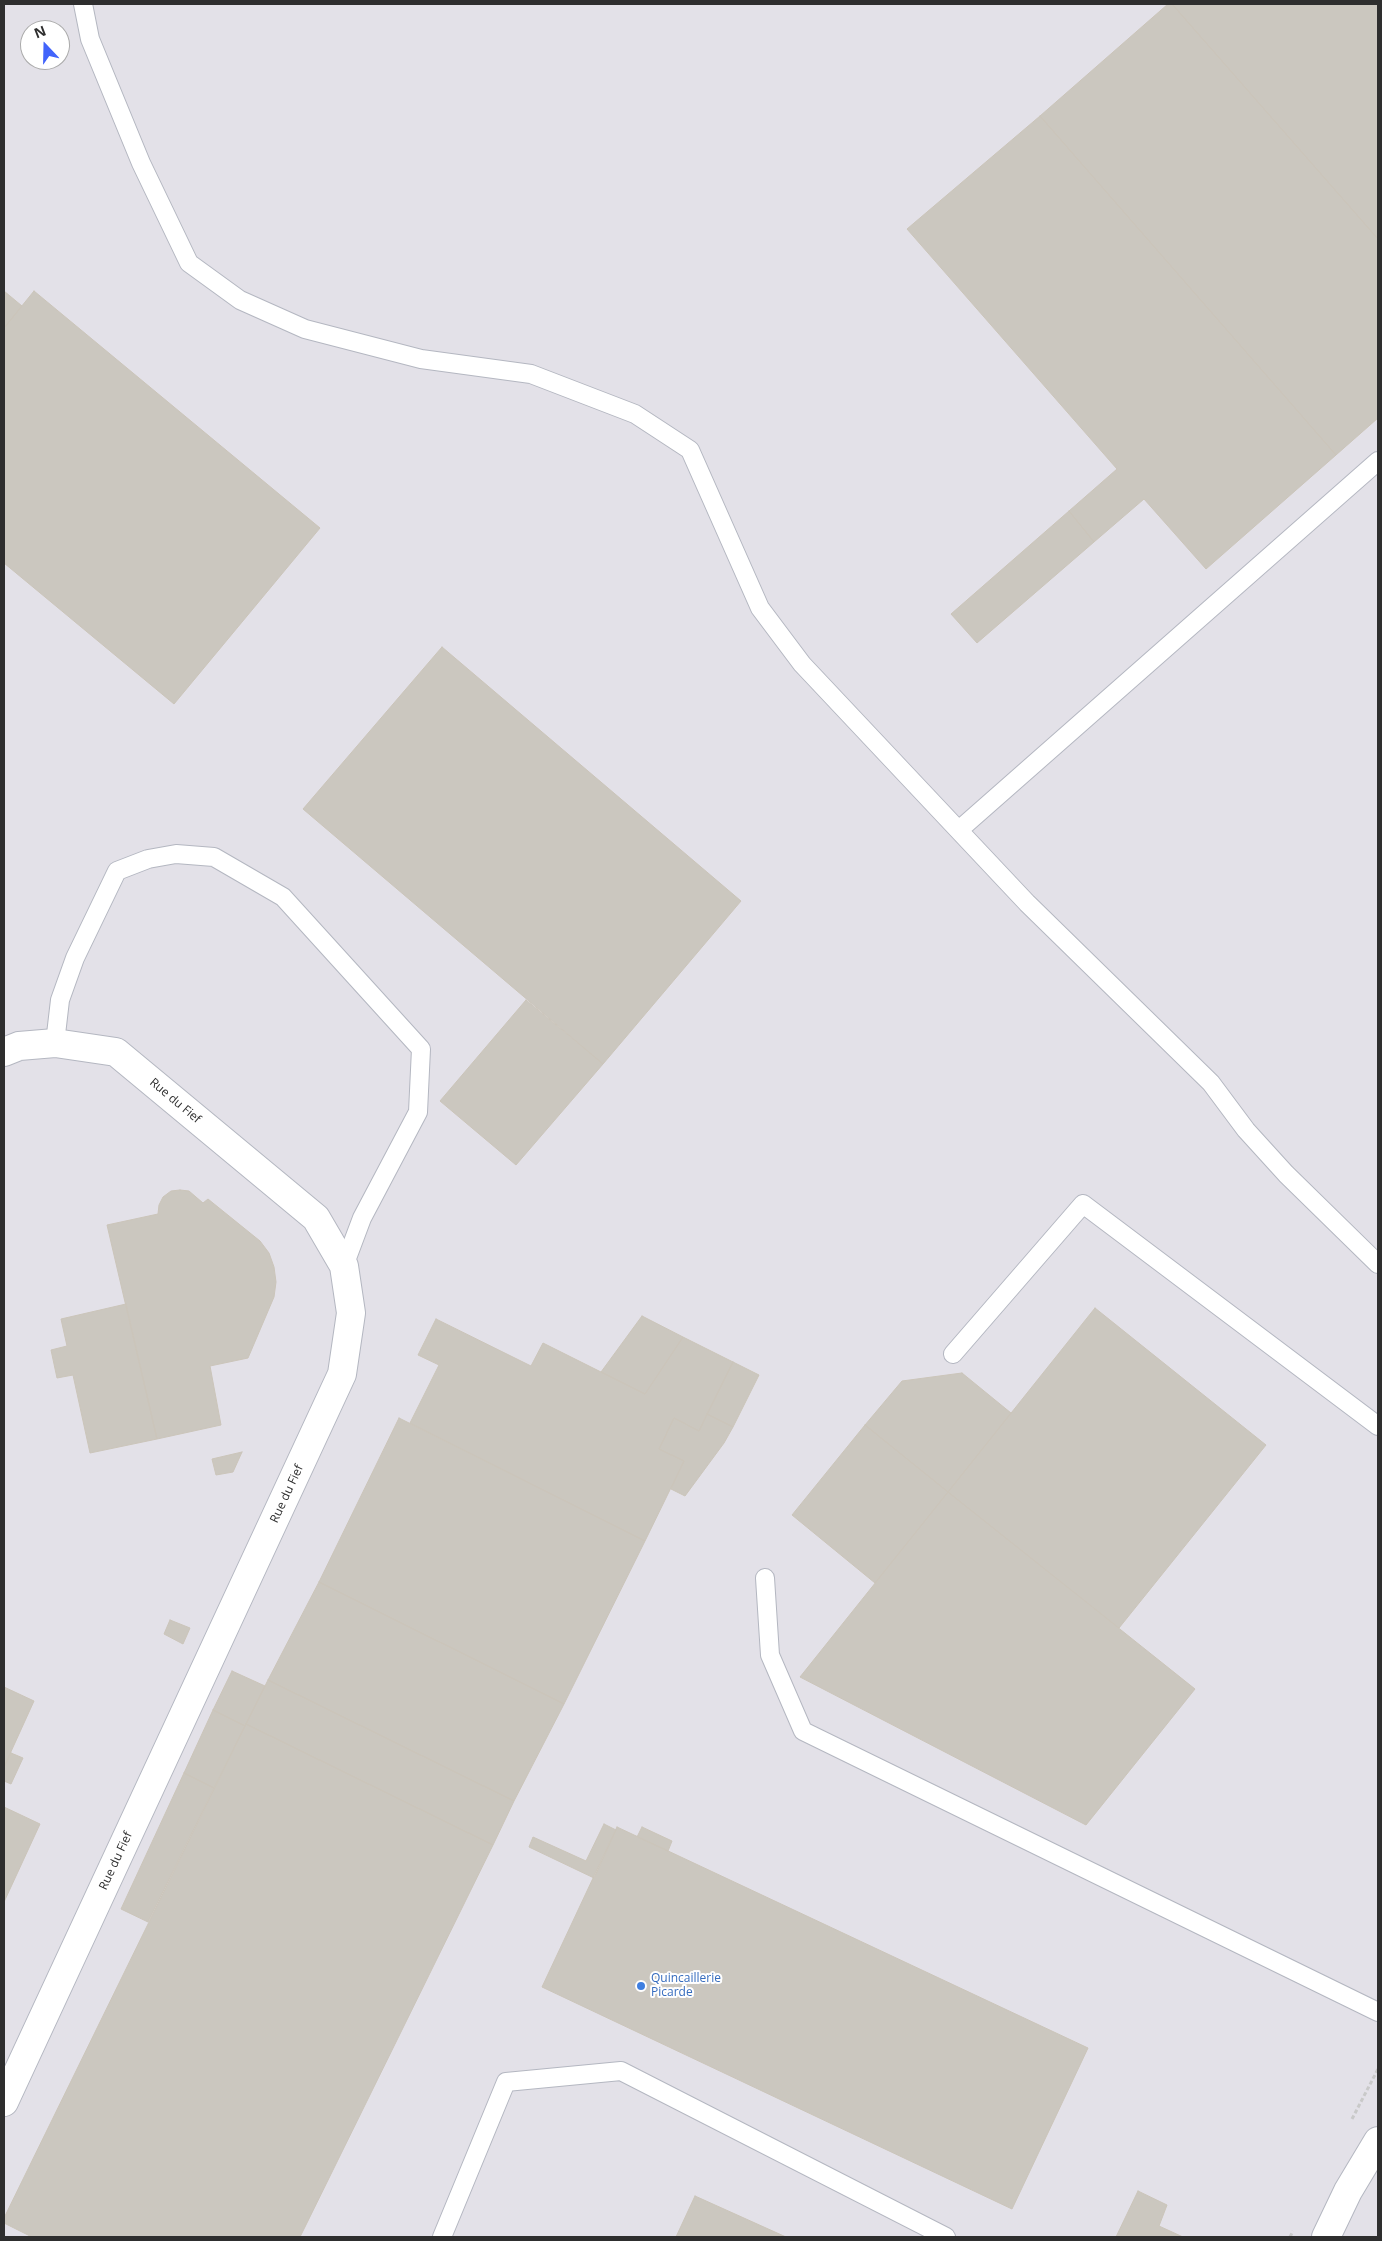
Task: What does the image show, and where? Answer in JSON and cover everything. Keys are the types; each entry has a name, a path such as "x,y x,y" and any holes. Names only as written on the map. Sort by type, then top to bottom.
{"street":[{"name":"Rue du Fief","path":"4,1052 19,1046 55,1043 116,1052 316,1218 344,1266 351,1313 342,1374 4,2102"},
{"path":"1326,2237 1348,2191 1378,2141"}],"lane":[{"path":"83,4 90,39 141,163 189,263 240,300 305,329 421,359 531,374 635,414 690,450 760,608 802,664 1026,903 1211,1083 1246,1130 1286,1174 1378,1264"},
{"path":"959,830 1378,461"},
{"path":"55,1043 60,1000 75,958 117,871 148,859 176,854 214,856 283,897 421,1049 418,1112 362,1218 344,1266"},
{"path":"953,1354 1083,1204 1378,1426"},
{"path":"765,1578 770,1655 803,1732 1378,2012"},
{"path":"442,2237 506,2082 621,2071 946,2237"}],"shaded area":[{"path":"4,4 1378,4 1378,2237 4,2237"}],"building":[{"path":"1168,4 1172,4 1378,239 1378,418 1336,455 1040,116"},
{"path":"1172,4 1378,4 1378,239"},
{"path":"1040,116 1336,455 1206,569 1144,499 1094,542 1069,511 1117,469 907,229"},
{"path":"4,291 22,306 4,328"},
{"path":"34,291 320,528 174,704 4,563 4,328"},
{"path":"1069,511 1094,542 977,643 951,614"},
{"path":"442,647 741,901 603,1064 303,809"},
{"path":"526,1000 603,1064 516,1165 440,1101"},
{"path":"171,1191 189,1191 203,1203 208,1199 260,1241 269,1253 274,1267 276,1282 274,1297 248,1358 210,1366 221,1425 157,1439 107,1225 158,1214 159,1205 163,1197"},
{"path":"126,1304 157,1439 90,1453 73,1375 57,1378 51,1350 67,1346 61,1319"},
{"path":"1095,1308 1266,1445 1119,1628 948,1492"},
{"path":"642,1316 683,1337 645,1394 601,1372"},
{"path":"436,1319 531,1366 543,1343 645,1394 683,1337 733,1362 699,1431 674,1418 659,1449 684,1461 645,1541 410,1423 439,1365 418,1355"},
{"path":"733,1362 759,1375 733,1427 707,1414"},
{"path":"962,1373 1011,1413 948,1492 865,1425 902,1381"},
{"path":"707,1414 733,1427 724,1443 685,1496 671,1489 684,1461 659,1449 674,1418 699,1431"},
{"path":"399,1418 645,1541 564,1704 319,1582"},
{"path":"865,1425 948,1492 875,1583 792,1515"},
{"path":"242,1452 233,1472 216,1475 212,1459"},
{"path":"948,1492 1195,1689 1086,1825 800,1677"},
{"path":"319,1582 564,1704 514,1801 268,1680"},
{"path":"170,1620 190,1628 183,1644 164,1634"},
{"path":"232,1671 265,1686 245,1726 213,1710"},
{"path":"268,1680 514,1801 493,1845 246,1724"},
{"path":"4,1687 34,1701 4,1767"},
{"path":"213,1710 245,1726 214,1788 184,1773"},
{"path":"246,1724 493,1845 300,2237 32,2237 4,2223 4,2218"},
{"path":"11,1753 23,1758 11,1784 4,1781 4,1767"},
{"path":"184,1773 214,1788 148,1922 121,1909"},
{"path":"4,1807 40,1824 4,1902"},
{"path":"604,1824 616,1830 594,1878 529,1847 533,1837 586,1861"},
{"path":"617,1827 1088,2048 1012,2209 542,1987"},
{"path":"642,1827 672,1841 668,1851 637,1837"},
{"path":"1138,2191 1167,2205 1159,2226 1183,2237 1116,2237"},
{"path":"695,2196 786,2237 676,2237"}],"place":[{"name":"Quincaillerie Picarde","path":"641,1986"}]}
